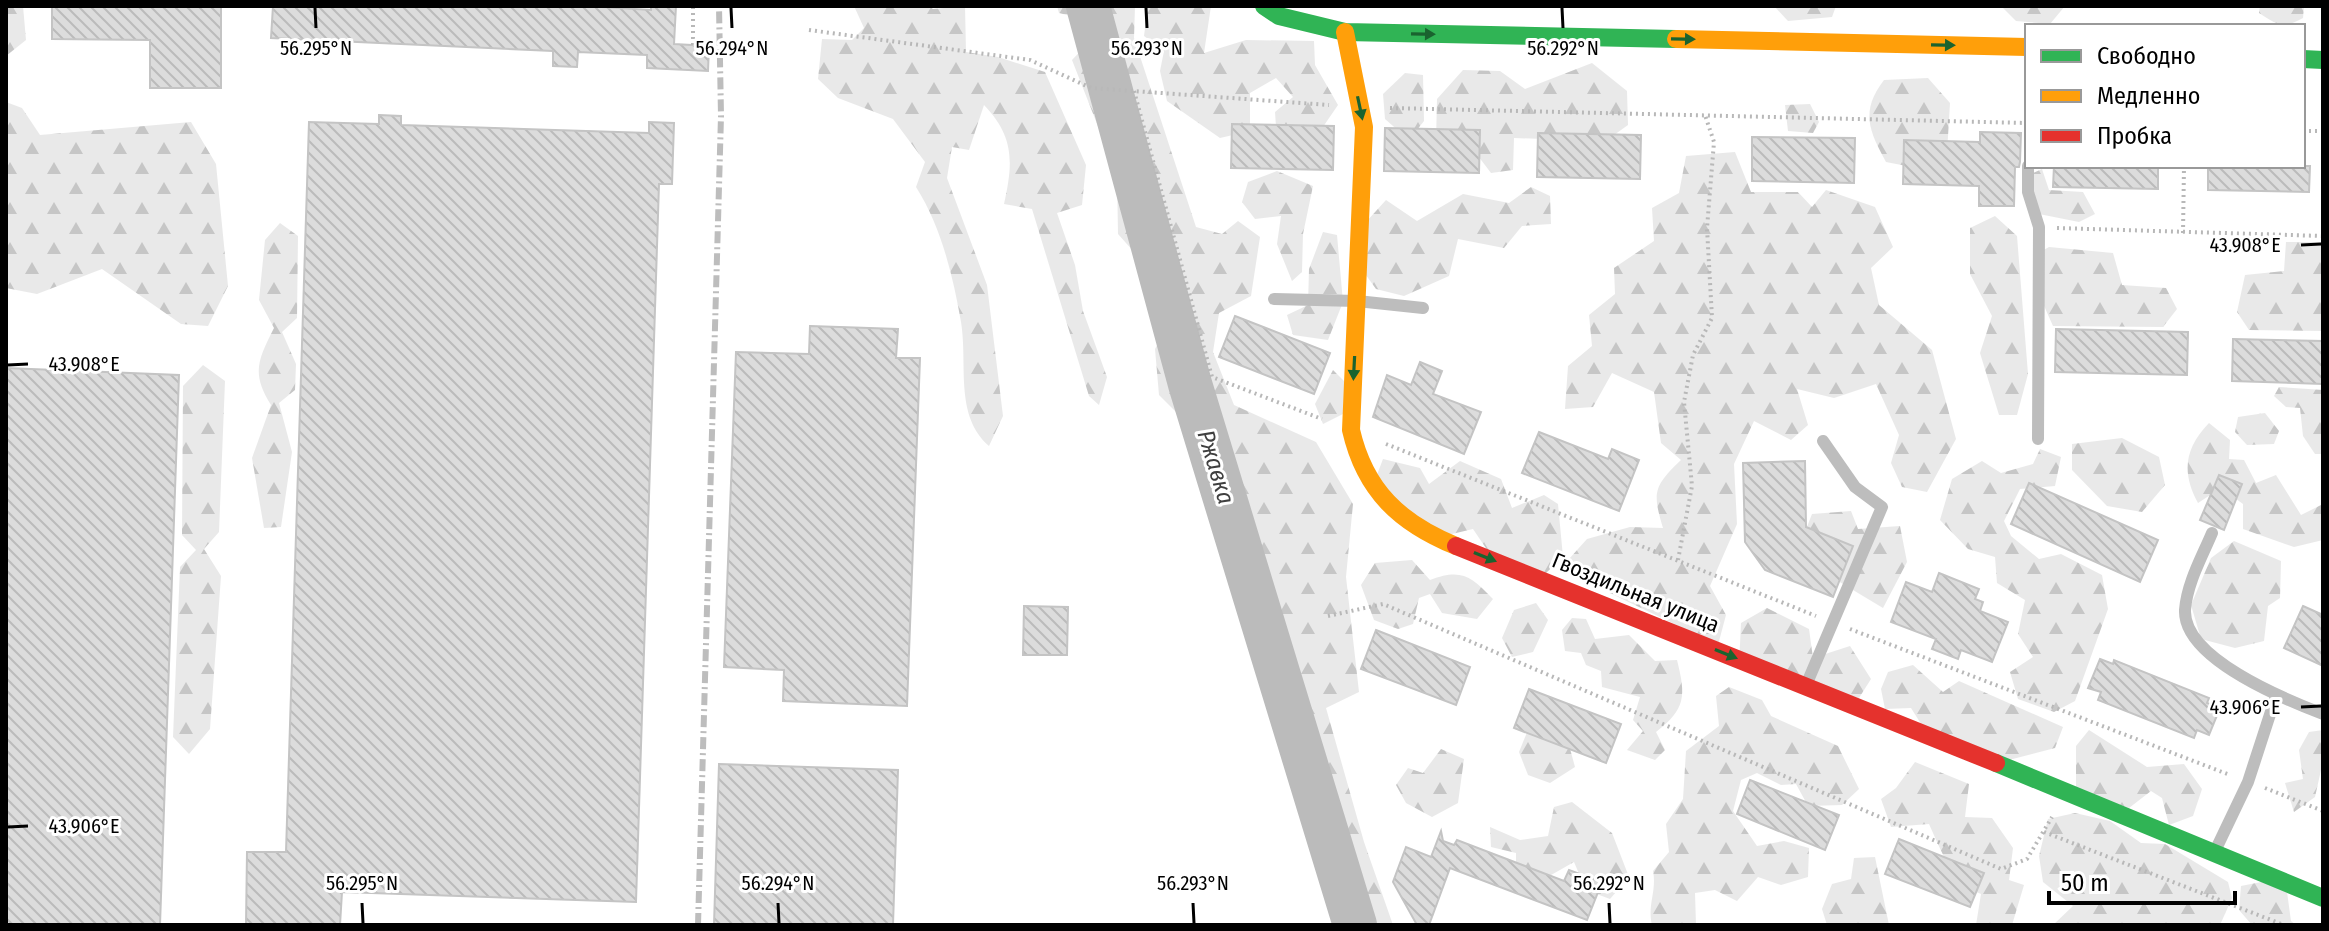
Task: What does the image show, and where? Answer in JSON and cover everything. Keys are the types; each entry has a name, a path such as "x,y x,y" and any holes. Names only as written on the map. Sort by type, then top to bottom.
{"street":[{"path":"1264,6 1279,16 1345,32 2025,47"},
{"name":"Гвоздильная улица","path":"1345,32 1364,127 1351,430 1356,457 1366,482 1395,514 1426,534 2215,851 2323,898"}],"lane":[{"path":"2028,168 2028,192 2039,227 2038,439"},
{"path":"1274,299 1357,301 1423,308"},
{"path":"1806,686 1882,507 1855,487 1823,441"},
{"path":"2212,533 2188,593 2185,613 2189,631 2198,646 2276,696 2323,714"},
{"path":"2215,851 2248,782 2276,696"}],"path":[{"path":"693,6 693,45"},
{"path":"809,30 1030,60 1091,88 1360,107 2025,123"},
{"path":"1134,91 1212,377 1834,623 2323,811"},
{"path":"1677,560 1692,486 1684,402 1693,355 1712,318 1707,228 1714,142 1705,115"},
{"path":"2183,233 2184,168"},
{"path":"2039,227 2323,236"},
{"path":"1328,616 1383,604 2001,869 2027,859 2066,791"},
{"path":"2044,832 2284,925"}],"green space":[{"path":"6,6 23,6 26,40 6,56"},
{"path":"854,6 929,6 933,9 965,6 966,52 998,57 1045,72 1086,165 1082,205 1057,213 1075,265 1083,311 1107,377 1099,405 1089,396 1032,209 1004,204 1009,152 1001,128 984,105 969,150 952,147 947,178 987,285 1003,416 989,446 978,434 971,420 964,388 963,338 950,269 932,218 916,187 925,162 893,119 838,98 818,79 822,39 852,40 864,28"},
{"path":"1057,6 1135,6 1134,38 1196,227 1222,234 1238,221 1260,237 1251,296 1219,313 1213,352 1234,405 1316,442 1353,504 1346,577 1359,692 1326,708 1364,842 1393,925 1351,925 1262,634 1262,598 1236,552 1204,440 1159,395 1155,349 1167,327 1158,279 1118,234 1117,175 1072,60 1092,39 1087,20 1059,13"},
{"path":"1148,6 1211,6 1204,53 1246,40 1314,41 1315,65 1338,105 1314,140 1277,141 1275,112 1293,97 1276,78 1250,93 1250,131 1220,138 1167,101 1160,71 1164,51 1144,36"},
{"path":"1774,6 1836,6 1832,17 1788,21"},
{"path":"2001,6 2065,6 2050,24 2016,21"},
{"path":"2260,6 2304,6 2303,18 2291,24 2281,24 2259,13"},
{"path":"1592,63 1627,91 1628,125 1593,150 1569,140 1514,138 1513,170 1491,173 1469,144 1436,141 1437,99 1463,70 1500,71 1525,89"},
{"path":"1405,73 1423,75 1424,121 1409,140 1385,119 1383,94"},
{"path":"1928,78 1950,103 1947,152 1922,169 1886,162 1870,121 1876,91 1884,80"},
{"path":"6,102 22,108 40,135 191,122 216,164 228,286 208,326 181,324 102,269 37,294 6,288"},
{"path":"1810,104 1819,122 1813,133 1788,131 1785,105"},
{"path":"1735,152 1751,192 1798,192 1812,207 1826,190 1875,207 1893,247 1871,268 1879,305 1932,350 1956,439 1927,492 1902,487 1891,463 1899,435 1876,384 1834,398 1797,389 1808,425 1791,440 1754,421 1734,464 1737,524 1710,586 1726,615 1718,645 1560,569 1587,539 1630,527 1663,528 1657,506 1658,490 1681,460 1661,443 1654,392 1612,373 1593,407 1565,409 1568,366 1592,346 1589,315 1615,294 1614,268 1654,241 1652,208 1679,193 1686,156"},
{"path":"2042,169 2049,190 2083,192 2095,214 2079,222 2039,214 2022,178"},
{"path":"1277,171 1313,186 1303,234 1302,272 1292,281 1277,244 1281,216 1255,219 1242,202 1248,182"},
{"path":"1531,187 1550,196 1551,224 1522,226 1504,248 1458,239 1449,276 1404,296 1376,289 1363,271 1366,222 1386,200 1417,221 1463,194 1509,203"},
{"path":"1995,216 2017,236 2028,374 2017,415 1999,415 1980,353 1992,316 1970,274 1970,228"},
{"path":"280,223 298,236 297,318 282,332 296,364 295,390 279,403 292,452 281,527 264,528 252,458 271,405 261,384 259,366 274,328 259,300 265,240"},
{"path":"1323,232 1337,235 1343,302 1328,340 1293,335 1287,315 1308,305 1309,269"},
{"path":"2286,242 2323,242 2323,331 2249,330 2237,312 2245,275 2284,271"},
{"path":"2049,247 2113,253 2122,285 2166,288 2177,309 2163,327 2053,326 2033,281 2033,256"},
{"path":"203,365 225,381 219,532 204,549 221,576 210,729 189,754 173,737 180,567 196,550 182,535 183,386"},
{"path":"1333,370 1345,382 1343,414 1323,424 1315,404"},
{"path":"2279,387 2323,390 2323,454 2315,454 2303,436 2300,408 2286,407 2274,396"},
{"path":"2265,413 2279,431 2274,444 2247,445 2235,432 2238,417"},
{"path":"2209,423 2230,440 2229,459 2244,460 2256,483 2276,475 2301,515 2323,504 2323,540 2294,547 2243,529 2243,504 2221,488 2198,503 2189,481 2188,461 2190,451"},
{"path":"2122,438 2159,457 2165,485 2142,512 2107,506 2072,470 2072,444"},
{"path":"2040,449 2061,457 2055,486 2020,489 2004,521 2011,536 2039,559 2061,554 2102,575 2108,609 2075,701 2054,712 2018,699 2010,672 2033,657 2018,634 2025,600 1997,583 1995,557 1968,549 1940,520 1952,479 1982,461 2001,473 2033,464"},
{"path":"1383,459 1420,468 1429,484 1460,461 1501,479 1512,508 1544,495 1558,504 1563,557 1546,573 1500,569 1473,529 1431,539 1375,480"},
{"path":"1851,511 1858,529 1900,526 1907,562 1883,608 1828,575 1803,537 1812,514"},
{"path":"2234,541 2281,561 2280,598 2268,606 2264,641 2235,648 2201,639 2191,605 2211,558"},
{"path":"1412,560 1430,580 1441,576 1465,576 1493,599 1477,619 1442,613 1430,594 1419,598 1413,624 1398,629 1374,620 1361,585 1375,563"},
{"path":"1536,603 1548,620 1533,652 1512,657 1502,638 1514,610"},
{"path":"1767,608 1809,629 1813,658 1850,646 1871,679 1859,698 1739,665 1741,623"},
{"path":"1572,618 1586,619 1595,639 1629,635 1655,661 1677,660 1682,683 1681,701 1673,716 1656,732 1665,750 1655,760 1627,750 1643,731 1633,720 1640,697 1602,687 1601,671 1586,665 1581,653 1565,651 1562,630"},
{"path":"1913,665 1943,692 1959,681 2063,727 2055,748 2005,761 1923,727 1911,708 1885,709 1881,689 1888,672"},
{"path":"1729,687 1762,700 1771,716 1838,746 1859,789 1842,805 1808,806 1796,784 1781,785 1757,773 1741,780 1733,811 1757,846 1784,841 1809,848 1808,877 1781,885 1758,877 1737,901 1715,890 1695,893 1696,925 1652,925 1653,871 1669,852 1666,824 1683,799 1686,751 1719,726 1716,696"},
{"path":"1530,725 1566,734 1575,767 1550,783 1528,775 1519,752"},
{"path":"2089,730 2147,767 2184,764 2202,789 2193,816 2169,825 2162,798 2151,791 2129,808 2076,790 2076,746"},
{"path":"2323,730 2323,761 2315,797 2294,812 2285,783 2303,779 2299,750 2309,732"},
{"path":"1441,749 1464,759 1458,803 1432,817 1406,803 1396,785 1408,768 1423,773"},
{"path":"1915,762 1969,784 1965,817 1992,818 2013,848 2009,880 2024,885 2012,925 1976,925 1981,894 1955,874 1929,824 1891,827 1881,799 1896,788"},
{"path":"1572,802 1612,833 1629,877 1610,899 1586,890 1574,862 1537,883 1516,872 1516,853 1491,847 1490,827 1520,840 1548,836 1554,807"},
{"path":"2075,813 2110,821 2141,843 2165,844 2228,882 2232,898 2220,925 2053,925 2073,906 2043,882 2039,856 2048,819"},
{"path":"1875,857 1889,925 1827,925 1822,909 1832,884 1851,879 1854,858"},
{"path":"2271,880 2287,892 2291,921 2296,925 2252,925 2239,910 2241,886"}],"building":[{"path":"52,6 221,6 221,88 150,88 150,40 52,39"},
{"path":"273,6 585,6 651,10 651,6 676,6 674,44 709,46 708,71 647,68 647,55 578,52 577,67 553,66 553,51 271,38"},
{"path":"379,115 401,116 401,125 649,133 649,122 674,123 672,184 659,184 636,902 342,892 340,925 246,925 247,852 286,852 309,122 379,124"},
{"path":"1232,124 1334,126 1333,170 1231,168"},
{"path":"1385,128 1480,130 1479,173 1384,171"},
{"path":"1980,132 2021,133 2020,162 2019,167 2015,167 2014,206 1979,206 1979,186 1903,184 1904,140 1980,142"},
{"path":"1538,133 1641,135 1640,179 1537,177"},
{"path":"1752,137 1855,138 1854,183 1752,181"},
{"path":"2310,166 2309,192 2208,190 2208,168"},
{"path":"2054,168 2158,168 2158,189 2053,187"},
{"path":"1235,316 1330,353 1314,394 1219,357"},
{"path":"810,326 898,329 896,358 920,358 907,706 783,701 784,670 724,667 736,352 809,354"},
{"path":"2056,329 2188,332 2187,375 2055,372"},
{"path":"2233,339 2323,341 2323,384 2232,381"},
{"path":"1420,362 1442,371 1433,394 1481,412 1464,454 1373,417 1387,375 1411,385"},
{"path":"6,368 179,375 160,925 6,925"},
{"path":"1539,432 1608,459 1612,449 1639,460 1619,511 1522,473"},
{"path":"1805,461 1806,527 1853,546 1833,597 1765,570 1745,542 1743,463"},
{"path":"2219,475 2242,484 2224,530 2200,520"},
{"path":"2029,483 2158,540 2140,582 2011,524"},
{"path":"1939,573 1979,589 1975,599 1983,602 1980,611 2008,622 1992,662 1961,650 1958,659 1932,649 1936,639 1891,622 1906,582 1932,592"},
{"path":"1024,606 1068,607 1067,655 1023,655"},
{"path":"2303,606 2323,615 2323,666 2284,648"},
{"path":"1376,630 1470,667 1456,705 1361,669"},
{"path":"2100,659 2113,664 2114,660 2209,698 2207,703 2220,708 2209,735 2197,730 2194,738 2098,700 2101,692 2088,688"},
{"path":"1529,689 1621,724 1606,763 1514,728"},
{"path":"719,764 898,770 893,925 714,925"},
{"path":"1750,780 1839,815 1825,850 1737,814"},
{"path":"1441,831 1443,841 1454,845 1457,840 1564,881 1569,870 1602,882 1587,920 1450,868 1429,925 1417,925 1393,882 1406,847 1431,857"},
{"path":"1899,839 1984,873 1970,907 1885,874"}],"waterway":[{"name":"Ржавка","path":"1088,6 1190,384 1355,925"}],"railway":[{"path":"698,925 721,116 719,6"}],"traffic: fast":[{"path":"1264,6 1279,16 1345,32 1676,39"},
{"path":"2305,59 2323,60"},
{"path":"1996,763 2323,898"}],"traffic: slow":[{"path":"1345,32 1364,127 1351,430 1365,471 1388,502 1418,527 1456,546"},
{"path":"1676,39 2025,47"}],"traffic: jam":[{"path":"1456,546 1996,763"}]}
